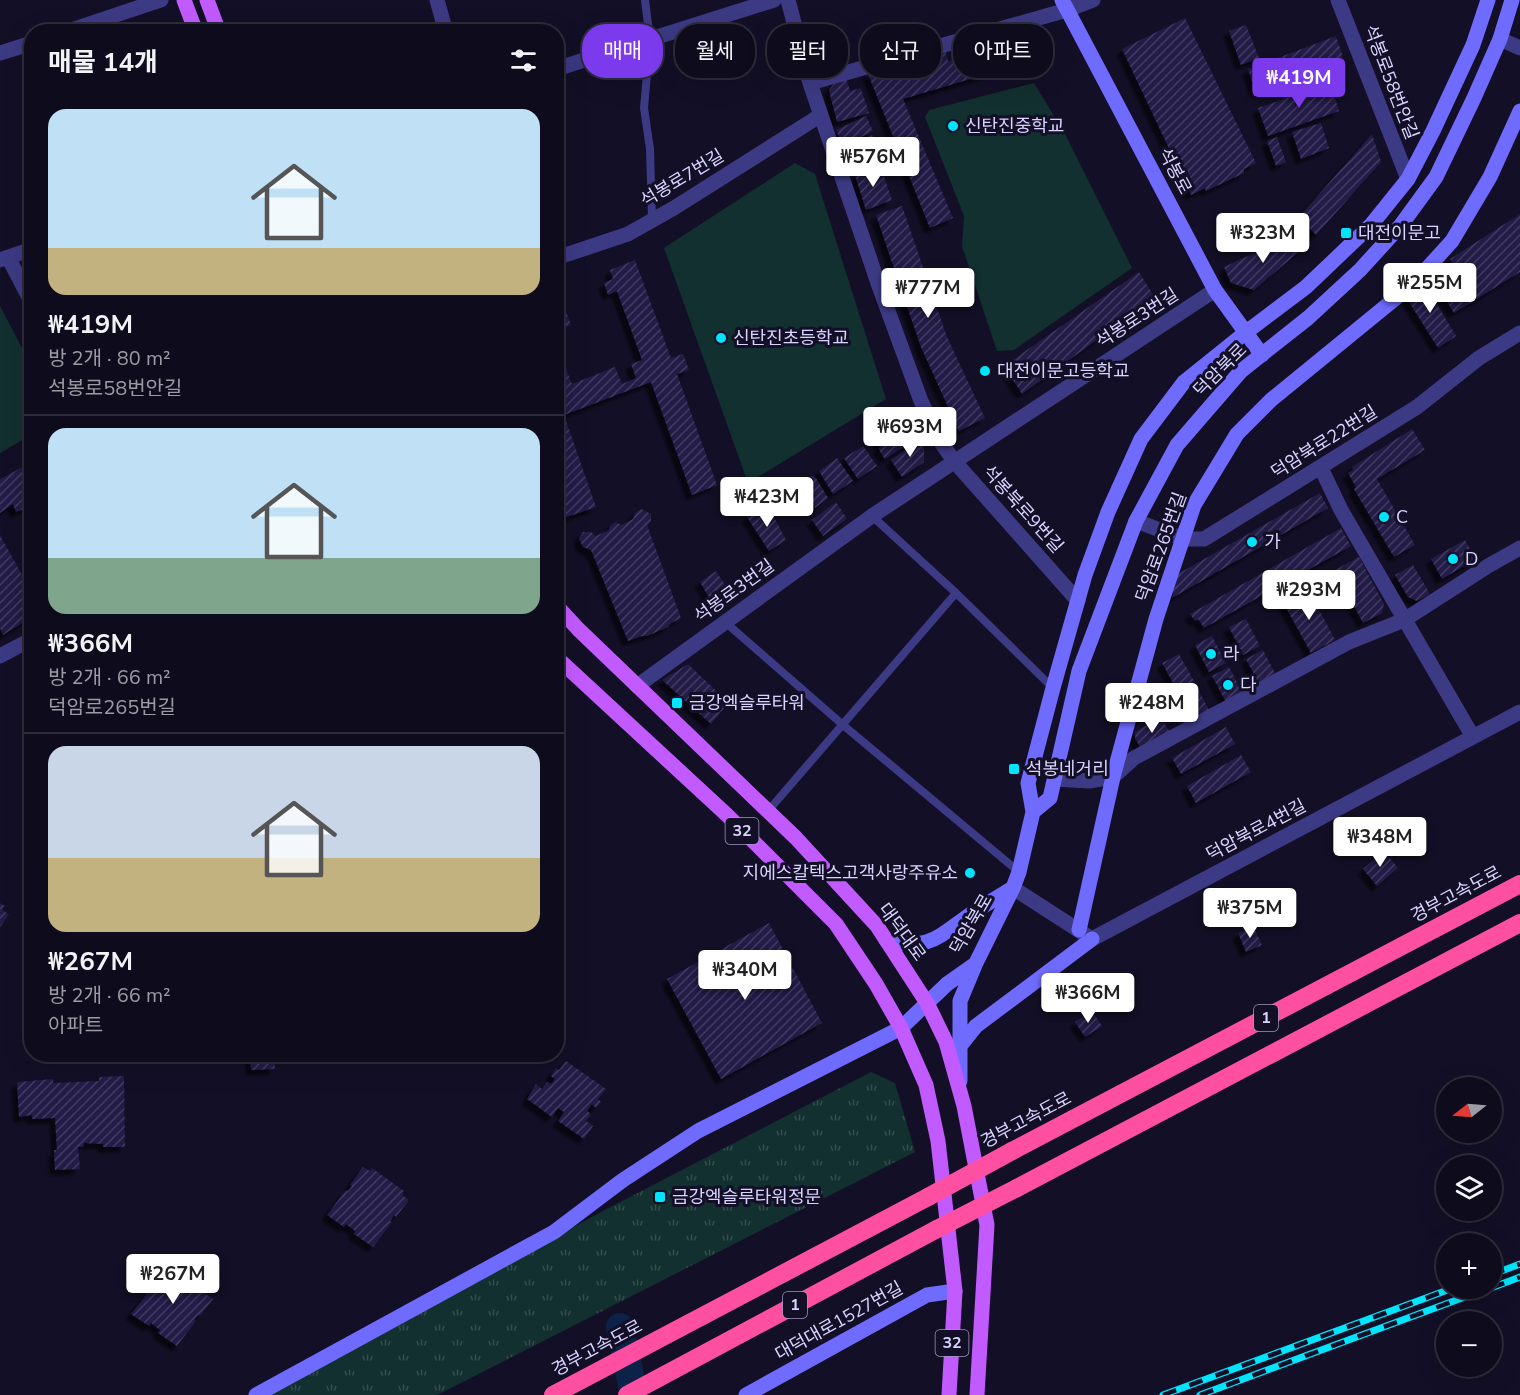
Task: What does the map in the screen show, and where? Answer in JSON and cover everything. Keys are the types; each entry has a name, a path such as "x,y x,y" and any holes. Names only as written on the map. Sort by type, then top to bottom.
{"highway":[{"name":"경부고속도로","path":"553,1395 1520,884"},
{"name":"1","path":"627,1395 937,1229 1520,924"}],"main road":[{"path":"184,0 193,24"},
{"path":"207,0 216,24"},
{"name":"대덕대로","path":"564,614 829,873 877,926 927,1003 946,1042 960,1090 987,1226 977,1395"},
{"name":"32","path":"564,664 727,815 836,924 876,984 901,1028 926,1085 938,1141 955,1292 949,1395"}],"street":[{"path":"89,24 161,0"},
{"path":"437,0 444,24"},
{"path":"663,36 774,0"},
{"name":"석봉북로9번길","path":"788,0 810,83 879,286 921,401 940,441 954,461 1078,601"},
{"path":"810,83 1065,5 1093,0"},
{"name":"석봉로58번안길","path":"1338,0 1408,178"},
{"name":"덕암북로","path":"256,1395 554,1232 622,1180 698,1131 901,1028 947,984 975,965 1013,888 1033,812 1028,783 1053,687 1078,601 1108,512 1141,439 1184,382 1314,279 1371,225 1408,178 1433,131 1473,45 1488,0"},
{"name":"덕암북로","path":"1033,812 1050,798 1079,670 1137,521 1177,445 1241,371 1308,318 1360,270 1401,225 1436,177 1500,39 1512,0"},
{"name":"석봉로","path":"1065,5 1215,290 1262,355"},
{"path":"1500,39 1520,48"},
{"path":"0,53 24,46"},
{"path":"564,67 582,61"},
{"name":"덕암로265번길","path":"1079,930 1113,777 1156,618 1194,505 1237,434 1270,400 1413,284 1452,242 1490,177 1520,111"},
{"name":"석봉로7번길","path":"564,255 628,234 821,116"},
{"path":"24,252 4,259 24,290"},
{"name":"석봉로3번길","path":"637,686 872,516 1215,290"},
{"name":"덕암북로22번길","path":"1184,539 1204,539 1321,468 1417,407 1479,358 1520,333"},
{"path":"1321,468 1341,510 1473,737"},
{"path":"1137,521 1184,539"},
{"path":"1055,778 1089,781 1113,777 1134,758 1349,642 1404,620 1520,548"},
{"path":"0,656 24,643"},
{"name":"덕암북로4번길","path":"1092,939 1520,712"},
{"path":"886,940 906,945 925,943 943,934 1013,888 1092,939 976,1026 960,1046"},
{"path":"960,1090 960,1001 975,965"},
{"name":"대덕대로1527번길","path":"746,1395 927,1295 955,1292"}],"lane":[{"path":"645,0 648,24"},
{"path":"647,78 644,108 650,149 652,220"},
{"path":"872,516 1053,687"},
{"path":"768,811 956,593"},
{"path":"725,622 1018,872"}],"green space":[{"path":"1034,83 1064,132 1132,268 1014,350 997,351 962,246 964,216 925,117 929,110"},
{"path":"795,163 815,174 886,399 748,483 664,248"},
{"path":"0,306 24,352 24,439 0,453"},
{"path":"871,1072 895,1083 915,1152 437,1395 265,1395 599,1213"}],"building":[{"path":"1185,18 1256,163 1244,169 1244,173 1206,191 1205,188 1191,195 1122,49"},
{"path":"1246,25 1259,58 1241,65 1229,31"},
{"path":"1336,36 1343,57 1255,91 1248,69"},
{"path":"945,49 948,61 953,59 953,78 974,78 903,99 953,218 930,228 870,78 941,78 941,50"},
{"path":"846,78 850,91 861,88 869,113 837,122 829,90 836,81"},
{"path":"1330,83 1339,111 1268,136 1258,108"},
{"path":"866,116 873,131 843,146 836,130"},
{"path":"1321,123 1329,148 1301,159 1292,132"},
{"path":"1372,134 1381,162 1316,235 1299,217"},
{"path":"872,135 882,158 852,169 843,148"},
{"path":"1277,137 1286,162 1276,166 1267,141"},
{"path":"881,167 892,200 866,210 855,175"},
{"path":"902,206 947,337 985,418 959,431 921,347 876,215"},
{"path":"1520,214 1520,272 1454,313 1444,297 1449,293 1442,284 1448,280 1445,276 1455,268 1450,259"},
{"path":"1296,234 1302,249 1254,290 1231,283 1224,267"},
{"path":"635,260 671,358 683,354 689,370 677,374 717,485 692,495 651,382 564,415 564,364 572,384 615,367 622,384 636,378 631,364 642,360 617,291 608,295 604,283 613,279 610,270"},
{"path":"1139,272 1155,298 1022,394 1004,366"},
{"path":"1423,281 1456,336 1438,348 1404,294"},
{"path":"564,306 571,325 564,328"},
{"path":"906,414 920,436 885,459 874,435"},
{"path":"564,415 596,507 564,518"},
{"name":"C","path":"1412,429 1425,450 1377,479 1415,545 1394,557 1354,489 1356,487 1348,473 1353,470 1352,467"},
{"path":"924,437 924,462 902,477 891,460"},
{"path":"863,446 877,466 858,479 844,458"},
{"path":"837,458 853,481 833,494 819,471"},
{"path":"24,466 24,509 16,512 13,504 0,513 0,479"},
{"path":"814,475 828,498 815,508 800,484"},
{"name":"가","path":"1320,493 1328,508 1172,598 1176,575"},
{"path":"836,502 847,519 823,536 812,520"},
{"path":"767,504 786,540 769,551 747,517"},
{"path":"641,509 651,514 651,522 647,525 681,618 668,627 628,641 591,550 583,547 579,539 583,532 591,532 596,536 609,530 615,522 622,525 633,519 635,513"},
{"path":"1341,528 1351,546 1204,628 1198,619 1195,621 1190,614"},
{"path":"0,535 24,578 24,622 3,635 0,628"},
{"name":"D","path":"1465,540 1476,559 1442,579 1431,559"},
{"path":"1359,557 1384,604 1382,613 1363,623 1335,570"},
{"path":"1413,565 1430,594 1417,601 1408,597 1395,575"},
{"path":"716,571 733,597 716,610 700,582"},
{"path":"1308,589 1335,640 1311,653 1283,602"},
{"path":"1246,619 1260,646 1243,655 1229,627"},
{"name":"라","path":"1212,636 1226,663 1209,672 1195,645"},
{"path":"1263,650 1277,677 1260,686 1246,659"},
{"path":"1179,654 1194,681 1177,690 1162,663"},
{"path":"688,664 729,703 711,724 662,680"},
{"name":"다","path":"1229,667 1243,694 1227,704 1212,676"},
{"path":"1142,686 1157,686 1164,698 1162,708 1142,719 1135,717"},
{"path":"1197,687 1211,714 1195,723 1180,696"},
{"path":"1161,717 1172,736 1141,749 1135,738 1135,732"},
{"path":"1226,727 1235,744 1181,774 1172,758"},
{"path":"1241,755 1251,772 1196,803 1187,786"},
{"path":"1384,851 1398,868 1377,886 1363,869"},
{"path":"0,903 5,906 2,909 9,915 0,927"},
{"path":"769,923 822,1023 721,1079 667,979"},
{"path":"1253,926 1262,945 1246,952 1238,933"},
{"path":"1092,1011 1102,1026 1085,1037 1075,1022"},
{"path":"566,1061 606,1089 598,1099 601,1102 596,1108 592,1104 587,1111 591,1114 586,1121 593,1126 584,1139 558,1121 564,1112 558,1108 552,1117 527,1099 536,1084 542,1089 547,1082 551,1084 555,1079 551,1076 556,1068 559,1070"},
{"path":"250,1062 275,1062 275,1069 251,1070"},
{"path":"124,1076 125,1147 103,1147 103,1144 84,1143 83,1147 78,1147 80,1169 55,1170 54,1150 57,1150 55,1118 32,1119 32,1115 19,1117 17,1082 53,1079 53,1083 99,1081 99,1077"},
{"path":"363,1167 370,1171 372,1168 404,1191 402,1195 409,1200 396,1217 394,1215 390,1221 392,1222 373,1247 354,1234 355,1231 346,1224 344,1227 327,1215 346,1190 348,1191 352,1186 350,1185"},
{"path":"168,1266 175,1271 177,1267 208,1290 206,1294 213,1299 194,1320 196,1321 177,1346 158,1333 160,1330 151,1323 149,1326 131,1314 157,1285 154,1283"}],"waterway":[{"path":"620,1327 634,1395"}],"railway":[{"path":"1502,1271 1520,1264"},
{"path":"1502,1284 1520,1277"},
{"path":"1163,1395 1436,1294"},
{"path":"1200,1395 1459,1299"}],"place":[{"name":"신탄진중학교","path":"953,126"},
{"name":"대전이문고","path":"1346,233"},
{"name":"신탄진초등학교","path":"721,338"},
{"name":"대전이문고등학교","path":"985,371"},
{"name":"C","path":"1384,517"},
{"name":"가","path":"1252,542"},
{"name":"D","path":"1453,559"},
{"name":"라","path":"1211,654"},
{"name":"다","path":"1228,685"},
{"name":"금강엑슬루타워","path":"677,703"},
{"name":"석봉네거리","path":"1014,769"},
{"name":"지에스칼텍스고객사랑주유소","path":"970,873"},
{"name":"금강엑슬루타워정문","path":"660,1197"}]}
